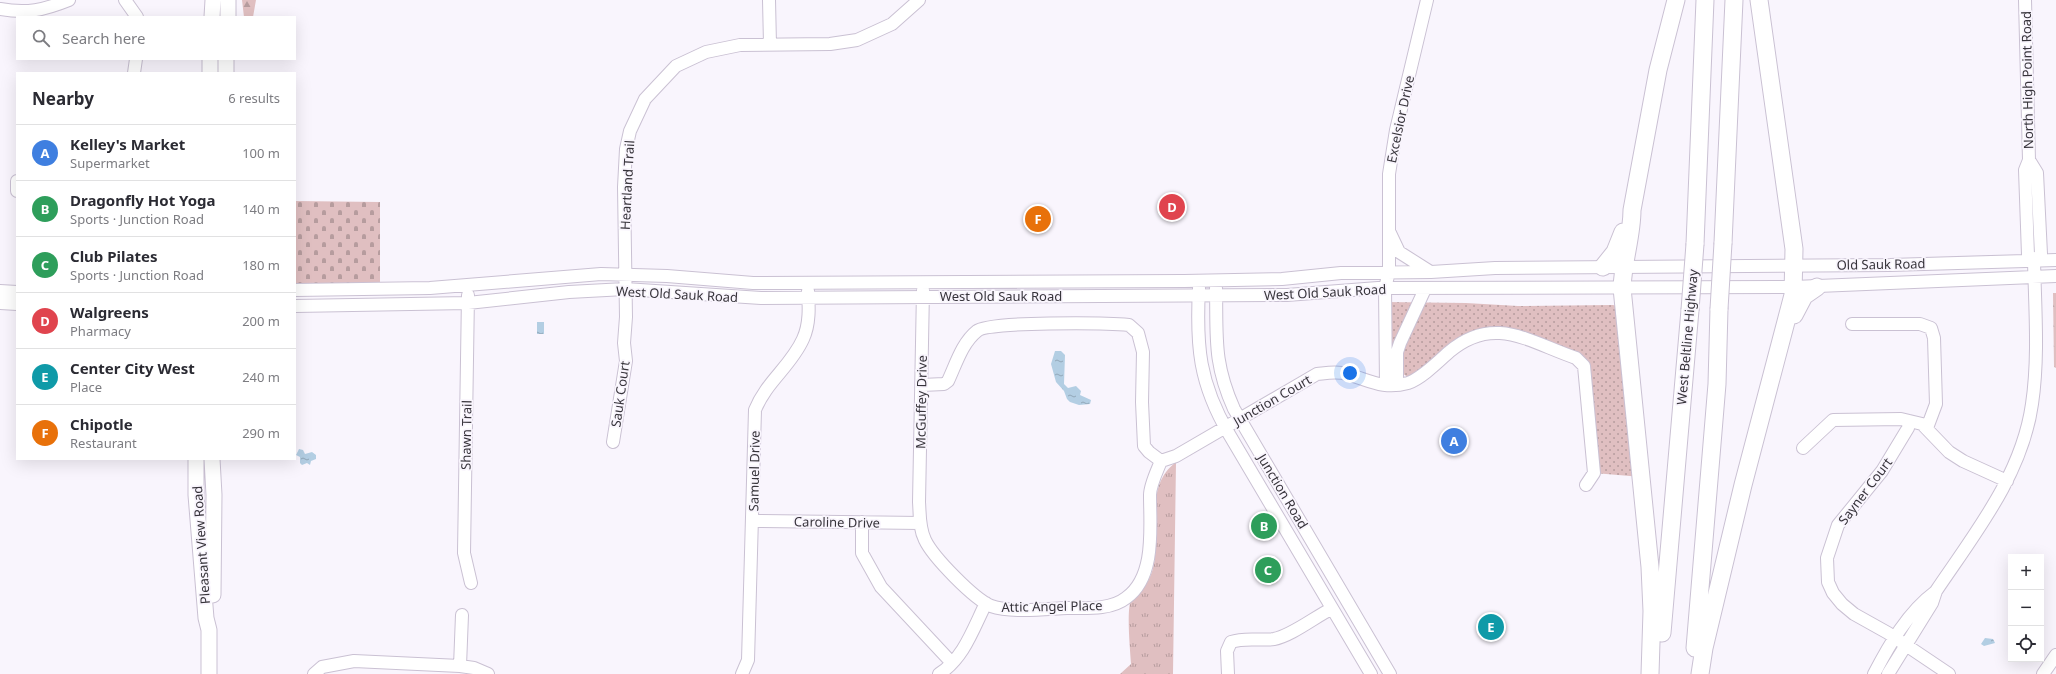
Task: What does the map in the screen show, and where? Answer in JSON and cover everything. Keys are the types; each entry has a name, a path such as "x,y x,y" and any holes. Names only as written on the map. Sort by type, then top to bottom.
{"highway":[{"path":"1650,674 1652,611 1650,567 1622,288 1623,266 1632,230 1632,210 1658,70 1676,0"},
{"name":"West Beltline Highway","path":"1658,674 1695,244 1705,0"},
{"path":"1693,674 1717,384 1719,309 1734,0"},
{"path":"1700,674 1704,648 1743,485 1783,336 1794,287 1795,265 1759,0"},
{"path":"1603,267 1615,252 1632,210"},
{"path":"1783,336 1804,296 1817,287"}],"main road":[{"path":"212,16 214,0"},
{"path":"228,0 228,16"},
{"path":"210,60 210,72"},
{"path":"226,60 226,72"},
{"name":"Pleasant View Road","path":"196,460 196,495 206,618 209,630 209,674"},
{"name":"Pleasant View Road","path":"209,630 213,617 214,495 212,460"}],"street":[{"path":"0,9 19,12 36,10 69,0"},
{"path":"125,0 136,16"},
{"path":"769,0 770,44 830,44 857,40 892,24 919,0"},
{"name":"Excelsior Drive","path":"1392,385 1385,288 1389,272 1389,174 1396,130 1428,0"},
{"name":"North High Point Road","path":"1874,674 1932,603 1936,591 2007,481 2021,449 2032,404 2035,383 2035,277 2034,261 2028,255 2025,170 2029,160 2025,0"},
{"name":"Heartland Trail","path":"625,274 624,187 626,149 630,131 645,99 676,66 695,56 723,47 770,44"},
{"path":"134,72 136,60"},
{"path":"1389,230 1399,252 1431,272"},
{"name":"Old Sauk Road","path":"1706,266 1890,265 2056,260"},
{"name":"West Old Sauk Road","path":"296,290 468,286 586,275 625,274 753,283 1216,281 1282,279 1341,273 1431,272 1496,268 1706,266"},
{"name":"Sauk Court","path":"613,442 626,361 624,343 626,317 625,274"},
{"name":"Old Sauk Road","path":"1708,288 1817,287 2056,276"},
{"name":"Junction Road","path":"1199,281 1198,329 1201,365 1211,400 1224,427 1371,674"},
{"name":"Junction Road","path":"1216,281 1217,359 1226,391 1239,418 1390,674"},
{"name":"Samuel Drive","path":"744,673 748,660 754,521 756,410 760,398 768,384 798,349 803,339 807,324 808,282"},
{"name":"McGuffey Drive","path":"920,523 923,282"},
{"name":"Shawn Trail","path":"468,286 464,553 470,583"},
{"name":"West Old Sauk Road","path":"296,306 468,303 569,292 625,289 737,297 808,298 1287,295 1334,290 1385,288 1708,288"},
{"path":"1392,385 1400,342 1425,289"},
{"path":"0,292 16,292"},
{"path":"0,303 16,304"},
{"path":"922,385 944,384 948,381 966,342 978,330 988,326 1036,324 1129,325 1138,333 1143,352 1142,402 1144,446 1149,452 1161,461 1176,456 1224,427"},
{"path":"1852,324 1920,324 1931,328 1934,338 1936,404 1927,428"},
{"name":"Junction Court","path":"1224,427 1316,374 1331,372 1346,373 1379,385 1392,385 1414,381 1457,346 1472,337 1485,332 1507,333 1576,358 1584,366 1594,473 1586,485"},
{"path":"1803,448 1833,420 1881,418 1909,421 1922,424 1949,452 2007,481"},
{"name":"Sayner Court","path":"1909,421 1908,428 1885,466 1838,525 1827,558 1828,582 1833,593 1842,604 1854,614 1901,641 1949,674"},
{"name":"Attic Angel Place","path":"920,523 921,531 931,552 964,585 986,603 1006,609 1086,608 1112,605 1127,598 1141,581 1148,563 1149,494 1161,461"},
{"name":"Caroline Drive","path":"754,521 920,523"},
{"path":"862,522 862,553 881,588 952,663"},
{"path":"939,674 952,663 963,650 986,603"},
{"path":"1228,674 1227,651 1231,642 1237,640 1274,639 1283,636 1331,609"},
{"path":"460,666 462,615"},
{"name":"North High Point Road","path":"1888,674 1901,641"},
{"path":"2043,674 2056,655"},
{"path":"318,670 354,661 460,666 474,668 488,674"}],"green space":[{"path":"242,0 256,0 253,16 244,16"},
{"path":"296,201 380,202 380,289 296,290"},
{"path":"2053,293 2056,293 2056,368 2054,367"},
{"path":"1385,302 1466,303 1518,306 1613,305 1621,307 1642,477 1594,473 1584,366 1576,358 1485,332 1414,381 1397,370 1386,370"},
{"path":"1176,462 1173,674 1120,674 1131,664 1129,624 1130,603 1146,584 1153,568 1156,540 1156,498 1159,485 1166,473"}],"water":[{"path":"537,322 544,322 544,334 537,334"},
{"path":"1055,351 1061,351 1065,355 1064,384 1068,388 1076,386 1081,391 1080,395 1091,400 1090,404 1079,405 1070,402 1067,399 1064,391 1056,382 1051,364"},
{"path":"299,449 303,450 305,454 312,452 316,455 316,459 311,461 310,465 307,463 302,465 300,463 300,457 296,455"},
{"path":"1985,638 1993,639 1995,643 1984,646 1981,644"}],"place":[{"name":"Walgreens","path":"1172,207"},
{"name":"Chipotle","path":"1038,219"},
{"name":"Kelley's Market","path":"1454,441"},
{"name":"Dragonfly Hot Yoga","path":"1264,526"},
{"name":"Club Pilates","path":"1268,570"},
{"name":"Center City West","path":"1491,627"}]}
